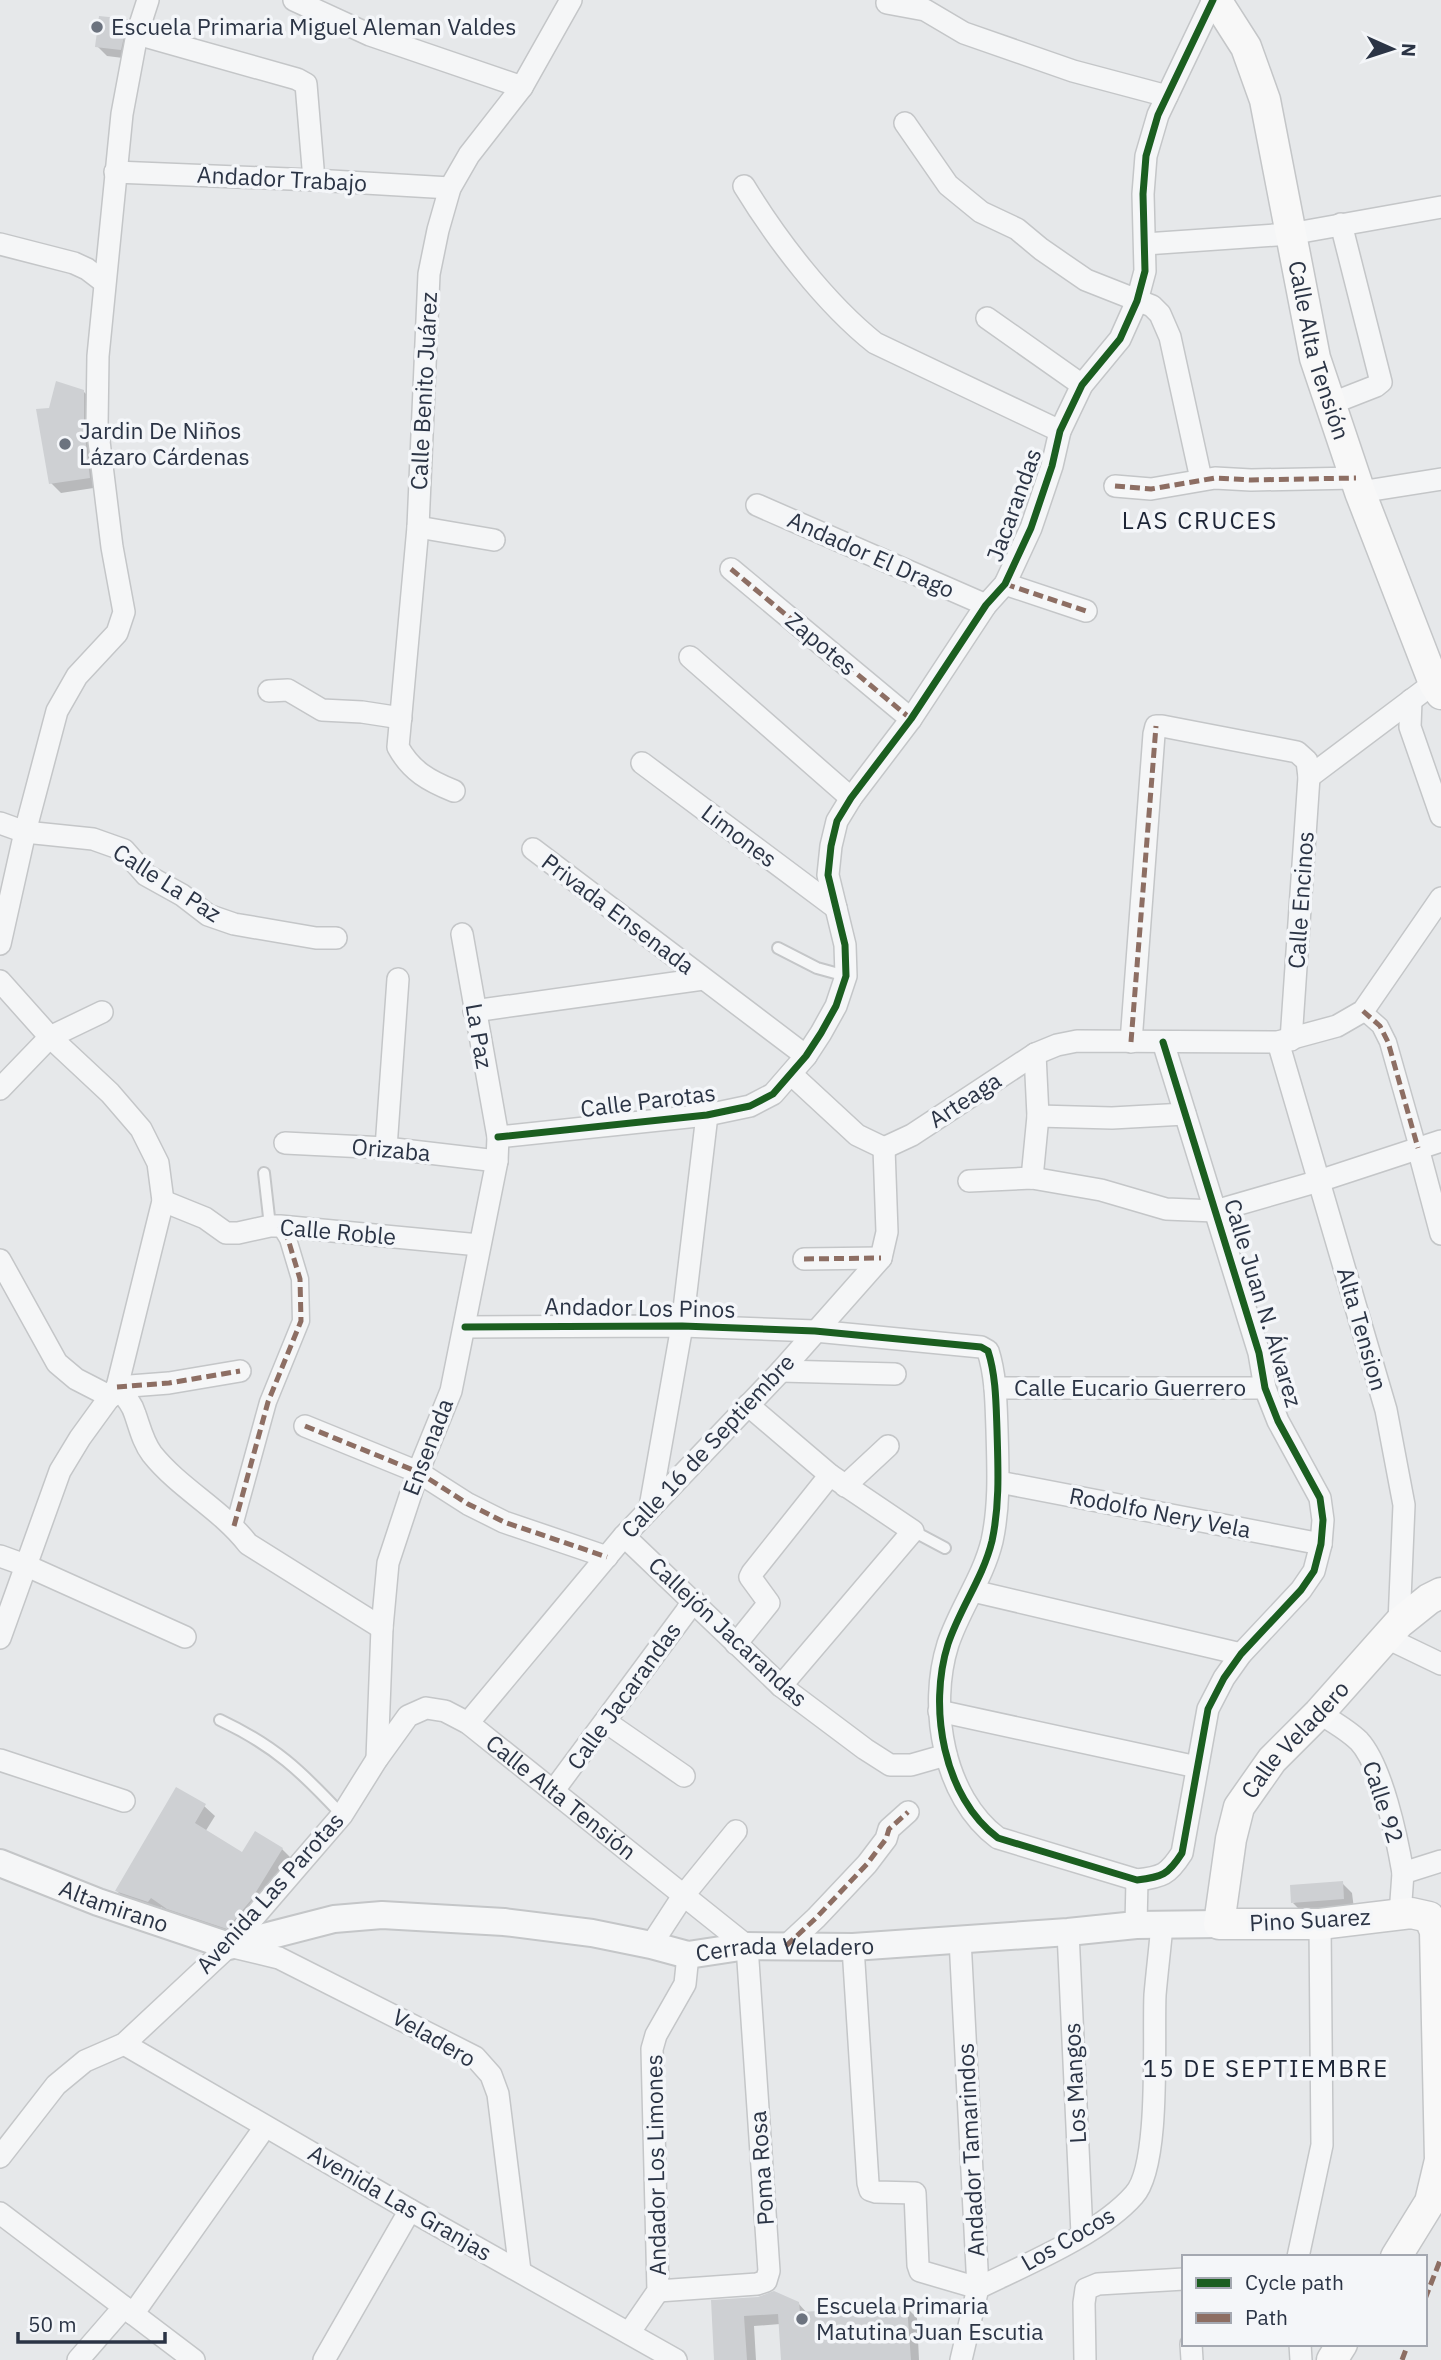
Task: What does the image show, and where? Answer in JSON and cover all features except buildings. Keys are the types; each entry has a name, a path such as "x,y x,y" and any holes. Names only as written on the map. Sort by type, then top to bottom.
{"main road":[{"name":"Calle Alta Tensión","path":"1214,0 1246,47 1265,100 1315,358 1429,692"},
{"name":"Calle Veladero","path":"1210,1924 1239,1807 1272,1760 1319,1713 1393,1631 1429,1599 1441,1593"},
{"name":"Pino Suarez","path":"1210,1924 1320,1924 1415,1916"},
{"path":"1397,2255 1430,2202 1440,2160 1435,1931 1415,1916"}],"street":[{"path":"0,944 25,831 57,711 77,676 117,633 124,612 112,547 97,425 98,356 121,114 137,34 148,0"},
{"path":"294,0 370,35 522,86"},
{"name":"Calle Benito Juárez","path":"454,791 421,776 404,758 398,747 418,527 429,274 450,188 468,155 522,86 571,0"},
{"name":"Jacarandas","path":"791,1074 806,1056 836,1006 846,976 845,944 828,875 831,846 838,821 851,798 911,719 986,606 1005,584 1040,503 1060,430 1082,385 1120,339 1137,301 1145,271 1143,194 1146,156 1158,115 1214,0"},
{"path":"887,3 925,10 964,33 1073,71 1167,96"},
{"path":"137,34 297,79 306,84 314,180"},
{"path":"905,124 948,185 981,212 1017,229 1086,280 1152,306 1160,314 1170,337 1201,479"},
{"name":"Andador Trabajo","path":"115,172 450,188"},
{"path":"744,186 769,227 793,258 857,329 875,343 1060,430"},
{"path":"1145,244 1290,234 1441,207"},
{"path":"1331,404 1381,382 1341,224"},
{"path":"0,244 74,263 104,282"},
{"path":"987,318 1082,385"},
{"path":"1115,486 1152,489 1201,479 1358,485 1441,479"},
{"name":"Andador El Drago","path":"757,505 986,606"},
{"path":"418,527 494,540"},
{"name":"Zapotes","path":"731,569 911,719"},
{"path":"1005,584 1086,611"},
{"path":"690,657 851,798"},
{"path":"269,691 288,690 322,710 401,718"},
{"path":"1130,1042 1156,726 1297,752 1308,769 1429,692"},
{"path":"1429,692 1410,727 1441,816"},
{"name":"Limones","path":"642,763 835,908"},
{"name":"Calle Encinos","path":"1284,1041 1308,769"},
{"name":"Calle La Paz","path":"0,823 25,831 93,839 124,850 146,875 182,895 208,915 234,924 316,938 336,938"},
{"name":"Privada Ensenada","path":"533,849 703,979"},
{"path":"1441,898 1363,1012 1380,1026 1388,1042 1441,1234"},
{"name":"La Paz","path":"462,934 498,1137"},
{"path":"386,1148 398,979"},
{"path":"474,1011 703,979 806,1056"},
{"path":"0,981 50,1037 110,1093 141,1129 158,1163 163,1200 114,1392 80,1438 60,1471 0,1638"},
{"path":"0,1089 50,1037 102,1012"},
{"name":"Arteaga","path":"884,1148 912,1135 1035,1054 1057,1045 1077,1041 1284,1041 1337,1026 1363,1012"},
{"name":"Alta Tension","path":"1284,1041 1319,1181 1386,1410 1404,1505 1393,1631"},
{"name":"Calle Juan N. Álvarez","path":"1137,1880 1158,1877 1171,1870 1182,1853 1208,1709 1224,1678 1241,1654 1301,1590 1314,1571 1321,1544 1323,1520 1320,1498 1278,1421 1265,1388 1259,1353 1163,1042"},
{"path":"1032,1178 1038,1116 1035,1054"},
{"path":"791,1074 858,1135 884,1148 887,1232 881,1258 804,1259"},
{"name":"Calle Parotas","path":"498,1137 707,1115 750,1107 773,1094 791,1074"},
{"path":"1038,1116 1112,1118 1185,1114"},
{"path":"650,1508 682,1326 707,1115"},
{"name":"Ensenada","path":"377,1759 382,1628 388,1563 418,1472 451,1391 497,1160 498,1137"},
{"path":"969,1181 1032,1178 1101,1190 1166,1209 1215,1211 1319,1181 1441,1141"},
{"name":"Orizaba","path":"285,1143 386,1148 497,1160"},
{"name":"Calle Roble","path":"163,1200 205,1218 226,1233 275,1226 479,1245"},
{"path":"234,1527 268,1402 302,1321 300,1279 288,1239 275,1226"},
{"name":"Calle 16 de Septiembre","path":"468,1723 624,1536 781,1371 881,1258"},
{"path":"0,1260 57,1363 76,1379 114,1392 135,1412 141,1434 152,1454 234,1527 248,1544 382,1628"},
{"name":"Andador Los Pinos","path":"465,1327 682,1326 815,1331 981,1347 988,1351 995,1388 999,1482 992,1541 973,1591 948,1642 939,1680 941,1736 946,1755 963,1796 984,1827 998,1838 1137,1880"},
{"path":"114,1392 240,1371"},
{"path":"781,1371 895,1374"},
{"name":"Calle Eucario Guerrero","path":"995,1388 1265,1388"},
{"path":"748,1405 837,1480 913,1531 781,1686"},
{"path":"305,1426 418,1472 468,1504 504,1522 607,1557"},
{"path":"736,1643 769,1603 752,1582 752,1573 837,1480 888,1446"},
{"name":"Rodolfo Nery Vela","path":"999,1482 1321,1544"},
{"name":"Callejón Jacarandas","path":"624,1536 781,1686 865,1749 890,1765 911,1765 946,1755"},
{"path":"0,1556 185,1637"},
{"path":"973,1591 1241,1654"},
{"name":"Calle Jacarandas","path":"554,1790 694,1601"},
{"path":"1393,1631 1441,1664"},
{"name":"Calle Alta Tensión","path":"377,1759 408,1717 426,1708 444,1711 468,1723 747,1945"},
{"path":"939,1711 1197,1767"},
{"name":"Calle 92","path":"1319,1713 1357,1739 1371,1757 1404,1872"},
{"path":"606,1721 684,1776"},
{"name":"Avenida Las Parotas","path":"0,2157 56,2085 85,2061 124,2044 229,1946 342,1815 377,1759"},
{"path":"0,1760 124,1801"},
{"path":"786,1946 867,1864 886,1839 889,1829 908,1812"},
{"path":"652,1945 683,1896 736,1831"},
{"path":"1404,1872 1441,1861"},
{"name":"Altamirano","path":"0,1863 69,1892 229,1946"},
{"name":"Pino Suarez","path":"1404,1872 1415,1916"},
{"path":"1137,1880 1155,1925"},
{"name":"Cerrada Veladero","path":"229,1946 334,1919 382,1915 504,1922 592,1933 688,1955 747,1945 853,1947 1155,1925 1210,1924"},
{"path":"1298,2255 1322,2145 1320,1924"},
{"name":"Los Cocos","path":"978,2288 1082,2234 1120,2209 1137,2193 1145,2174 1154,2106 1155,1925"},
{"name":"Los Mangos","path":"1068,1932 1082,2234"},
{"name":"Andador Tamarindos","path":"960,1939 978,2288 961,2360"},
{"name":"Poma Rosa","path":"658,2291 757,2284 766,2281 769,2271 747,1945"},
{"name":"Veladero","path":"229,1946 279,1958 475,2057 491,2075 498,2094 520,2271"},
{"path":"853,1947 870,2190 915,2193 920,2271 978,2288"},
{"name":"Andador Los Limones","path":"629,2333 658,2291 652,2049 656,2035 685,1984 688,1955"},
{"name":"Avenida Las Granjas","path":"124,2044 676,2360"},
{"path":"78,2360 128,2310 265,2127"},
{"path":"330,2358 410,2210"},
{"path":"0,2213 194,2360"},
{"path":"1085,2360 1086,2289 1098,2284 1182,2279"}],"lane":[{"path":"778,948 817,968 846,976"},
{"path":"264,1173 275,1226"},
{"path":"913,1531 945,1548"},
{"path":"220,1720 254,1736 279,1754 304,1775 342,1815"}],"marked path":[{"path":"1115,486 1151,489 1215,478 1356,478"},
{"path":"731,569 911,719"},
{"path":"1005,584 1086,611"},
{"path":"1131,1042 1156,726"},
{"path":"1363,1011 1380,1026 1388,1042 1418,1148"},
{"path":"234,1526 268,1402 301,1321 300,1279 288,1239 280,1226"},
{"path":"804,1259 881,1258"},
{"path":"117,1387 169,1383 240,1371"},
{"path":"305,1426 418,1472 468,1504 504,1522 607,1557"},
{"path":"786,1946 867,1864 886,1839 889,1829 908,1812"},
{"path":"1427,2294 1441,2258"},
{"path":"1402,2360 1407,2346"}],"cycle path":[{"path":"498,1137 707,1115 750,1106 773,1094 806,1056 821,1033 836,1006 846,976 845,945 828,875 837,821 851,798 911,719 986,605 1005,584 1031,528 1052,466 1060,431 1082,385 1120,339 1137,301 1145,271 1143,194 1146,156 1158,115 1213,0"},
{"path":"465,1327 682,1326 815,1331 981,1347 988,1351 996,1400 996,1513 988,1555 953,1631 942,1669 941,1722 953,1775 964,1799 979,1820 998,1838 1137,1880 1159,1876 1173,1866 1182,1853 1208,1709 1224,1678 1241,1654 1301,1590 1314,1571 1321,1544 1323,1520 1320,1498 1278,1421 1265,1388 1259,1353 1163,1042"}],"place":[{"name":"Escuela Primaria Miguel Aleman Valdes","path":"97,27"},
{"name":"Jardin De Niños Lázaro Cárdenas","path":"65,444"},
{"name":"Escuela Primaria Matutina Juan Escutia","path":"802,2319"}],"district":[{"name":"LAS CRUCES","path":"1200,521"},
{"name":"15 DE SEPTIEMBRE","path":"1266,2069"}]}
